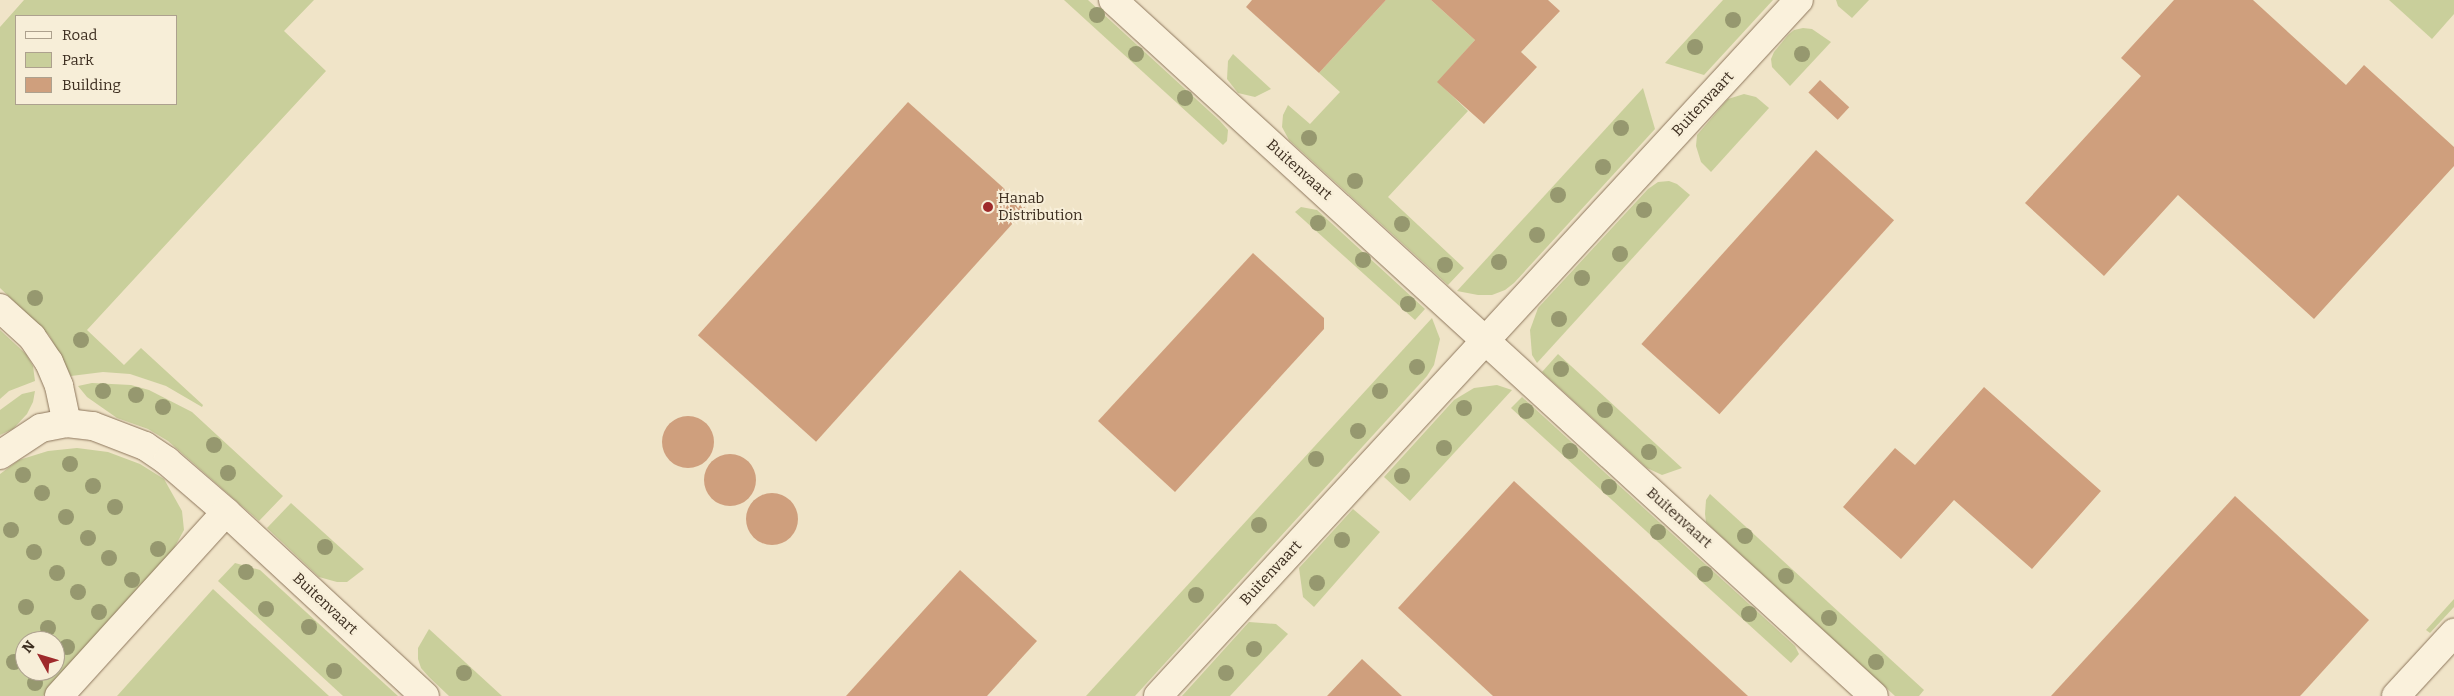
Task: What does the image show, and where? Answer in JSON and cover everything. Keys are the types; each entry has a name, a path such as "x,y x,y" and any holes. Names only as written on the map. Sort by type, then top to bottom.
{"street":[{"name":"Buitenvaart","path":"1113,0 1874,696"},
{"name":"Buitenvaart","path":"1158,696 1799,0"},
{"path":"0,308 32,337 49,362 59,386 67,423"},
{"name":"Buitenvaart","path":"0,455 41,428 67,423 93,426 145,446 167,461 226,512 424,696"},
{"path":"59,696 226,512"},
{"path":"2396,696 2454,633"}],"green space":[{"path":"24,0 314,0 284,31 326,71 87,330 124,365 141,348 203,405 202,407 166,386 130,374 103,372 71,376 49,335 0,288 0,27"},
{"path":"1064,0 1088,0 1220,121 1228,130 1227,141 1223,145"},
{"path":"1386,0 1431,0 1475,40 1438,82 1468,111 1388,197 1464,268 1448,285 1289,140 1282,127 1283,115 1288,105 1310,124 1340,92 1319,73"},
{"path":"1723,0 1773,0 1704,75 1665,63"},
{"path":"1836,0 1869,0 1852,18 1838,6"},
{"path":"2389,0 2454,0 2454,14 2432,39"},
{"path":"1812,29 1831,42 1790,86 1772,67 1771,59 1774,52 1788,35 1794,30"},
{"path":"1233,54 1271,89 1255,97 1238,93 1227,79 1228,61"},
{"path":"1643,88 1655,129 1514,283 1505,290 1492,295 1478,295 1457,291"},
{"path":"1744,94 1756,97 1769,108 1711,172 1701,162 1696,146 1697,135 1728,99"},
{"path":"1669,181 1677,184 1690,195 1537,363 1532,355 1530,330 1538,308 1648,189 1658,182"},
{"path":"1301,207 1317,210 1425,309 1415,320 1295,212"},
{"path":"1432,318 1440,339 1434,365 1427,376 1135,696 1086,696"},
{"path":"0,330 26,354 33,366 35,381 9,391 0,399"},
{"path":"1558,354 1682,468 1662,475 1647,468 1542,372"},
{"path":"92,383 131,385 149,390 192,412 283,496 259,521 168,441 148,429 117,418 87,397 78,386"},
{"path":"1497,385 1512,390 1410,501 1384,477 1454,400 1474,388"},
{"path":"35,391 33,402 27,414 13,429 0,435 0,410 22,394"},
{"path":"1522,397 1795,646 1799,654 1791,663 1511,408"},
{"path":"77,448 108,452 140,464 164,479 182,511 184,530 168,559 65,672 65,631 15,631 15,681 57,681 43,696 0,696 0,474 19,460 48,451"},
{"path":"1710,494 1924,690 1919,696 1895,696 1711,527 1706,522 1705,514 1706,500"},
{"path":"291,503 364,569 347,582 337,582 319,577 267,528"},
{"path":"1353,509 1380,532 1314,607 1303,597 1299,568"},
{"path":"235,563 260,570 398,696 343,696 218,581"},
{"path":"213,589 329,696 117,696"},
{"path":"2454,599 2454,607 2430,633 2426,630"},
{"path":"1249,622 1276,624 1288,634 1230,696 1182,696"},
{"path":"429,629 502,696 449,696 421,668 418,659 418,648"}],"building":[{"path":"1252,0 1386,0 1319,73 1246,7"},
{"path":"1431,0 1548,0 1560,11 1521,52 1537,67 1484,124 1437,82 1475,40"},
{"path":"2174,0 2253,0 2346,85 2364,65 2454,147 2454,166 2314,319 2178,195 2104,276 2025,203 2141,76 2121,58"},
{"path":"1820,80 1849,107 1838,120 1808,92"},
{"path":"908,102 1026,208 816,442 698,335"},
{"path":"1816,150 1894,220 1719,414 1641,344"},
{"path":"1253,253 1324,318 1324,329 1175,492 1098,421"},
{"path":"1984,387 2101,491 2032,569 1954,500 1901,559 1843,507 1895,448 1915,465"},
{"path":"688,416 702,420 710,428 714,442 710,456 702,464 688,468 674,464 666,456 662,442 666,428 674,420"},
{"path":"730,454 744,458 752,466 756,480 752,494 744,502 730,506 716,502 708,494 704,480 708,466 716,458"},
{"path":"1514,481 1748,696 1493,696 1398,608"},
{"path":"772,493 786,497 794,505 798,519 794,533 786,541 772,545 758,541 750,533 746,519 750,505 758,497"},
{"path":"2235,496 2369,620 2302,694 2300,696 2051,696"},
{"path":"960,570 1037,641 987,696 846,696"},
{"path":"1362,659 1402,696 1327,696"}],"place":[{"name":"Hanab Distribution","path":"988,207"}]}
